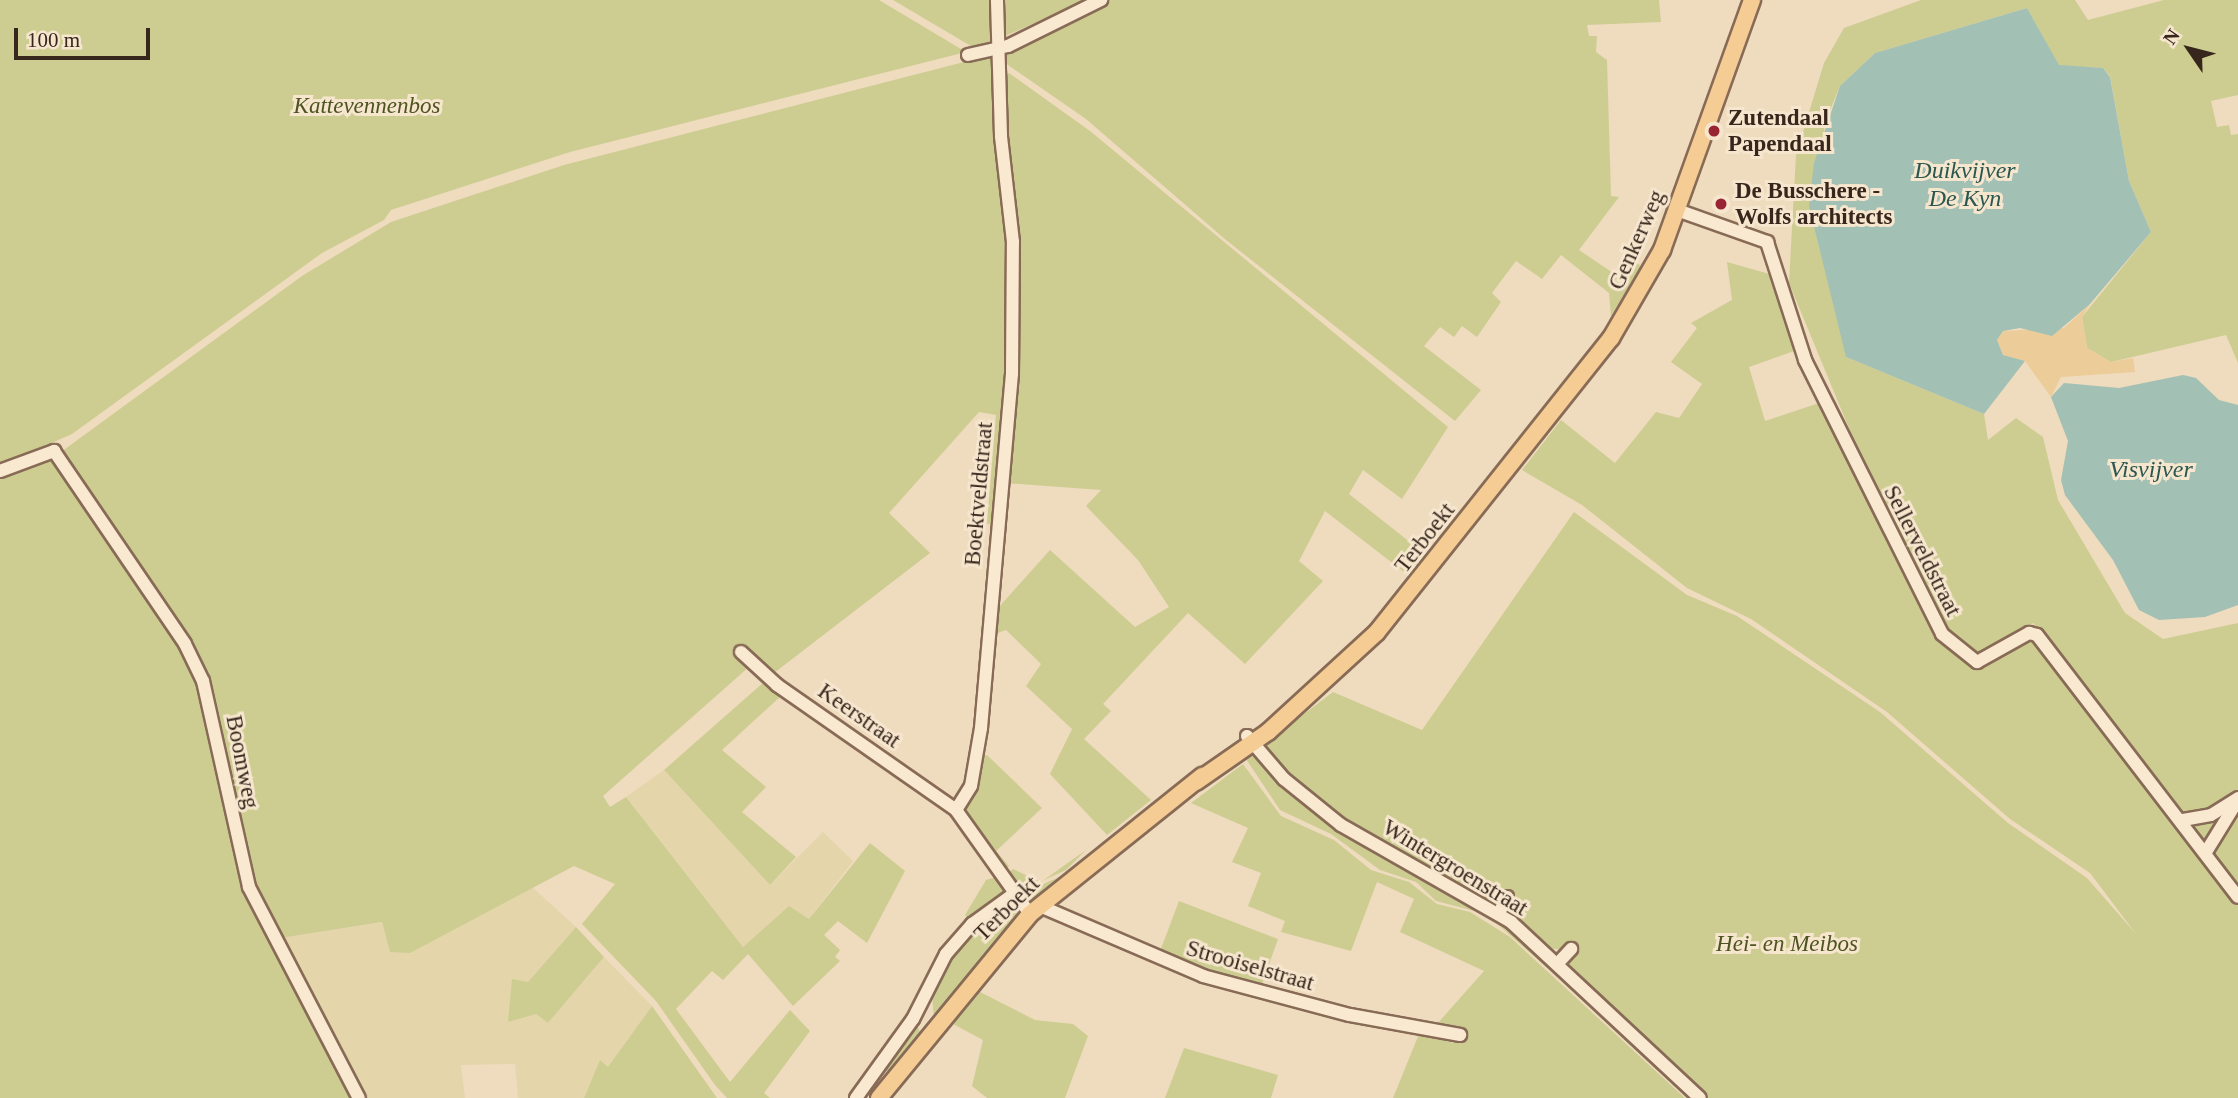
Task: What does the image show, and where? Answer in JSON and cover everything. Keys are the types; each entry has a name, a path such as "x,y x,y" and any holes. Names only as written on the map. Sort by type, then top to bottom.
{"main road":[{"name":"Genkerweg","path":"1508,469 1638,299 1682,212 1752,0"},
{"name":"Terboekt","path":"878,1098 1035,910 1313,690 1377,632 1508,469"}],"street":[{"name":"Boektveldstraat","path":"956,810 971,786 981,728 1012,374 1013,242 998,47 998,0"},
{"path":"968,55 998,47 1101,0"},
{"name":"Sellerveldstraat","path":"1682,212 1767,242 1805,360 1942,634 1977,662 2033,632 2183,820 2238,897"},
{"name":"Boomweg","path":"0,471 54,451 203,681 249,887 359,1098"},
{"name":"Keerstraat","path":"741,652 777,685 956,810"},
{"name":"Wintergroenstraat","path":"1250,740 1292,787 1341,825 1499,913 1559,962 1700,1098"},
{"path":"2183,820 2211,815 2238,799"},
{"path":"2206,852 2238,799"},
{"path":"956,810 1012,895 1035,910"},
{"name":"Terboekt","path":"856,1098 913,1019 946,954 972,924 1012,895"},
{"path":"1499,913 1507,897"},
{"name":"Strooiselstraat","path":"1035,910 1203,976 1460,1035"},
{"path":"1559,962 1571,949"}],"shaded area":[{"path":"664,770 770,885 823,832 853,861 809,919 789,907 743,947 626,797"},
{"path":"498,856 576,927 528,982 536,1014 548,1023 604,957 652,1006 608,1068 600,1061 584,1098 518,1098 515,1064 461,1065 465,1098 362,1098 281,938 383,922"}],"green space":[{"name":"Kattevennenbos","path":"0,0 879,0 966,52 570,152 391,210 384,220 322,253 72,434 0,466"},
{"path":"893,0 1086,0 976,49"},
{"path":"1110,0 1659,0 1661,22 1587,25 1589,36 1597,36 1596,52 1607,60 1611,196 1619,197 1579,250 1625,281 1637,263 1641,266 1611,316 1609,293 1561,255 1542,279 1516,261 1492,293 1501,302 1477,337 1462,326 1454,337 1440,327 1424,346 1481,390 1455,421 1226,240 1086,119 1005,63 1002,54"},
{"name":"Hei- en Meibos","path":"1921,0 2075,0 2088,20 2164,0 2238,0 2238,95 2211,101 2217,127 2229,125 2231,135 2238,134 2238,363 2226,335 2111,362 2087,348 2082,317 2151,232 2129,181 2110,76 2103,68 2059,66 2027,8 1875,53 1840,86 1824,125 1846,357 1984,414 1988,440 2016,418 2043,437 2058,500 2125,613 2163,639 2238,623 2238,1098 1704,1098 1689,1076 1572,969 1564,950 1549,948 1510,915 1504,895 1488,902 1350,826 1298,788 1268,752 1267,742 1333,692 1422,730 1574,512 1687,595 1737,616 1880,712 2008,823 2087,878 2136,934 2090,873 2010,819 1887,712 1751,619 1687,588 1582,505 1522,470 1561,420 1615,463 1656,412 1679,418 1702,384 1671,362 1697,328 1691,323 1732,300 1727,262 1773,275 1797,350 1749,367 1765,421 1819,403 1945,646 1971,663 1987,666 2039,630 2033,623 1980,656 1945,629 1877,496 1789,283 1796,155 1824,63 1844,28"},
{"path":"995,54 1009,256 1009,368 993,523 987,524 996,415 979,412 889,513 930,553 774,673 746,650 750,666 603,796 610,807 626,797 743,947 789,906 809,919 870,843 905,871 867,943 838,921 824,935 840,950 835,957 840,961 793,1006 748,954 723,980 712,971 676,1009 730,1082 790,1010 810,1031 764,1093 770,1098 727,1098 715,1085 656,1001 582,924 615,884 574,866 410,953 390,952 382,922 281,938 254,887 206,681 61,452 302,276 391,222 564,165"},
{"path":"1009,73 1090,131 1448,427 1402,499 1363,470 1349,494 1425,554 1408,575 1325,511 1299,561 1323,581 1245,664 1188,613 1103,704 1111,711 1084,739 1151,800 1107,835 1050,774 1072,729 1026,686 1041,664 1006,630 992,635 1000,575 999,607 1050,550 1135,627 1169,607 1138,560 1086,506 1101,490 1006,483 1014,225 1003,78"},
{"path":"46,458 57,464 188,663 205,711 239,875 325,1036 350,1098 0,1098 0,474"},
{"path":"765,681 781,696 722,750 766,787 742,812 796,857 770,885 664,770"},
{"path":"1250,754 1321,817 1496,916 1695,1098 1486,914 1436,901 1416,882 1380,870 1331,834 1280,810 1246,759"},
{"path":"987,755 1042,808 996,851 1009,866 1003,871 964,811 980,758"},
{"path":"1243,764 1281,816 1334,840 1371,870 1409,882 1437,904 1470,912 1510,937 1685,1098 1393,1098 1419,1034 1453,1043 1464,1039 1466,1031 1437,1024 1484,971 1400,932 1414,899 1377,882 1351,951 1281,932 1285,921 1248,906 1261,873 1232,862 1248,828 1191,803"},
{"path":"1086,850 1066,870 1043,880"},
{"path":"1089,856 1034,903 1018,895 1064,875"},
{"path":"1013,869 1040,882 1018,892 1007,874"},
{"path":"996,877 1007,893 969,920 965,915 986,880"},
{"path":"1013,901 1020,910 1017,920 934,1020 932,994 941,968 965,934"},
{"path":"1179,901 1278,939 1261,987 1159,954"},
{"path":"576,927 604,957 548,1023 536,1014 508,1022 512,979 528,982"},
{"path":"980,992 1035,1020 1073,1024 1088,1036 1065,1098 987,1098 972,1086 983,1040 953,1024"},
{"path":"652,1006 717,1098 584,1098 600,1060 608,1067"},
{"path":"916,1023 921,1034 892,1072 882,1070"},
{"path":"1184,1048 1278,1075 1271,1098 1165,1098"}],"sand":[{"path":"2090,304 2082,317 2087,348 2111,362 2133,358 2135,372 2061,377 2051,397 2025,361 2003,355 1997,340 2003,331 2064,328"}],"water":[{"name":"Duikvijver De Kyn","path":"2027,8 2059,65 2103,68 2110,77 2129,181 2151,232 2090,304 2052,336 2020,328 2003,331 1997,340 2003,355 2025,361 1984,414 1846,357 1809,206 1814,163 1840,86 1875,53"},
{"name":"Visvijver","path":"2183,375 2196,378 2219,400 2238,405 2238,605 2205,617 2159,620 2139,610 2113,560 2065,495 2061,480 2068,441 2051,397 2064,383 2119,388"}],"place":[{"name":"Zutendaal Papendaal","path":"1714,131"},
{"name":"De Busschere - Wolfs architects","path":"1721,204"}]}
